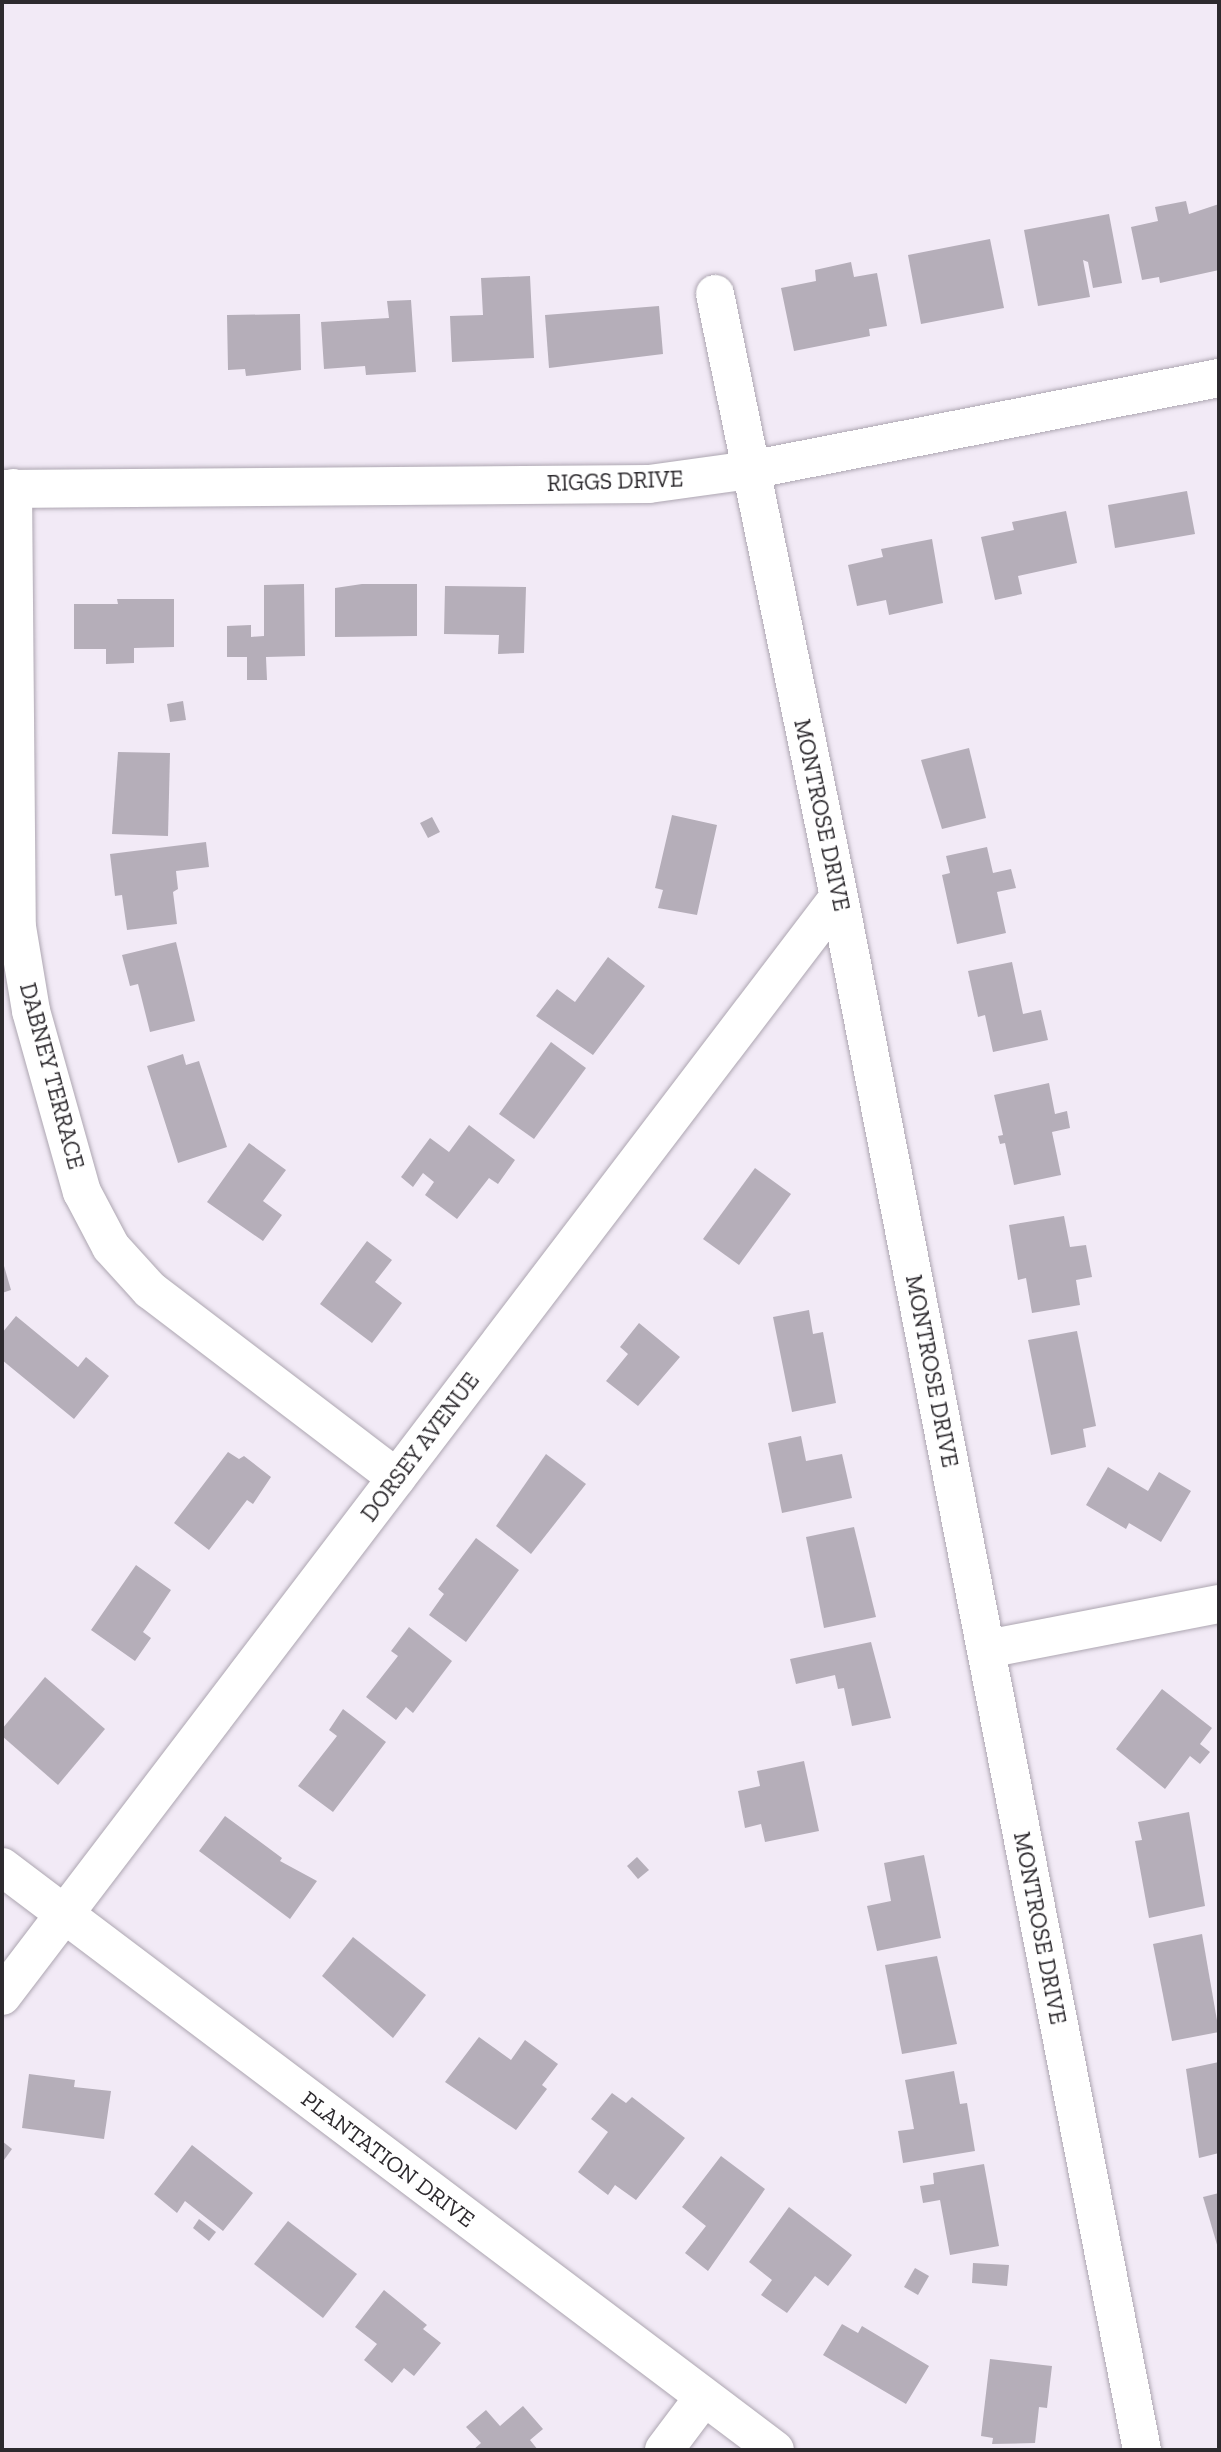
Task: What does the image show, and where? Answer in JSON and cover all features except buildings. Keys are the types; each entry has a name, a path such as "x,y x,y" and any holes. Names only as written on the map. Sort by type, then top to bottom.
{"street":[{"name":"MONTROSE DRIVE","path":"715,293 839,897 1142,2450"},
{"name":"RIGGS DRIVE","path":"7,489 649,484 750,470 1219,378"},
{"name":"DABNEY TERRACE","path":"7,489 17,927 31,1011 82,1192 111,1247 150,1290 397,1478"},
{"name":"DORSEY AVENUE","path":"2,1996 839,897"},
{"path":"987,1649 1219,1604"},
{"name":"PLANTATION DRIVE","path":"2,1867 775,2450"},
{"path":"664,2450 703,2398"}]}
